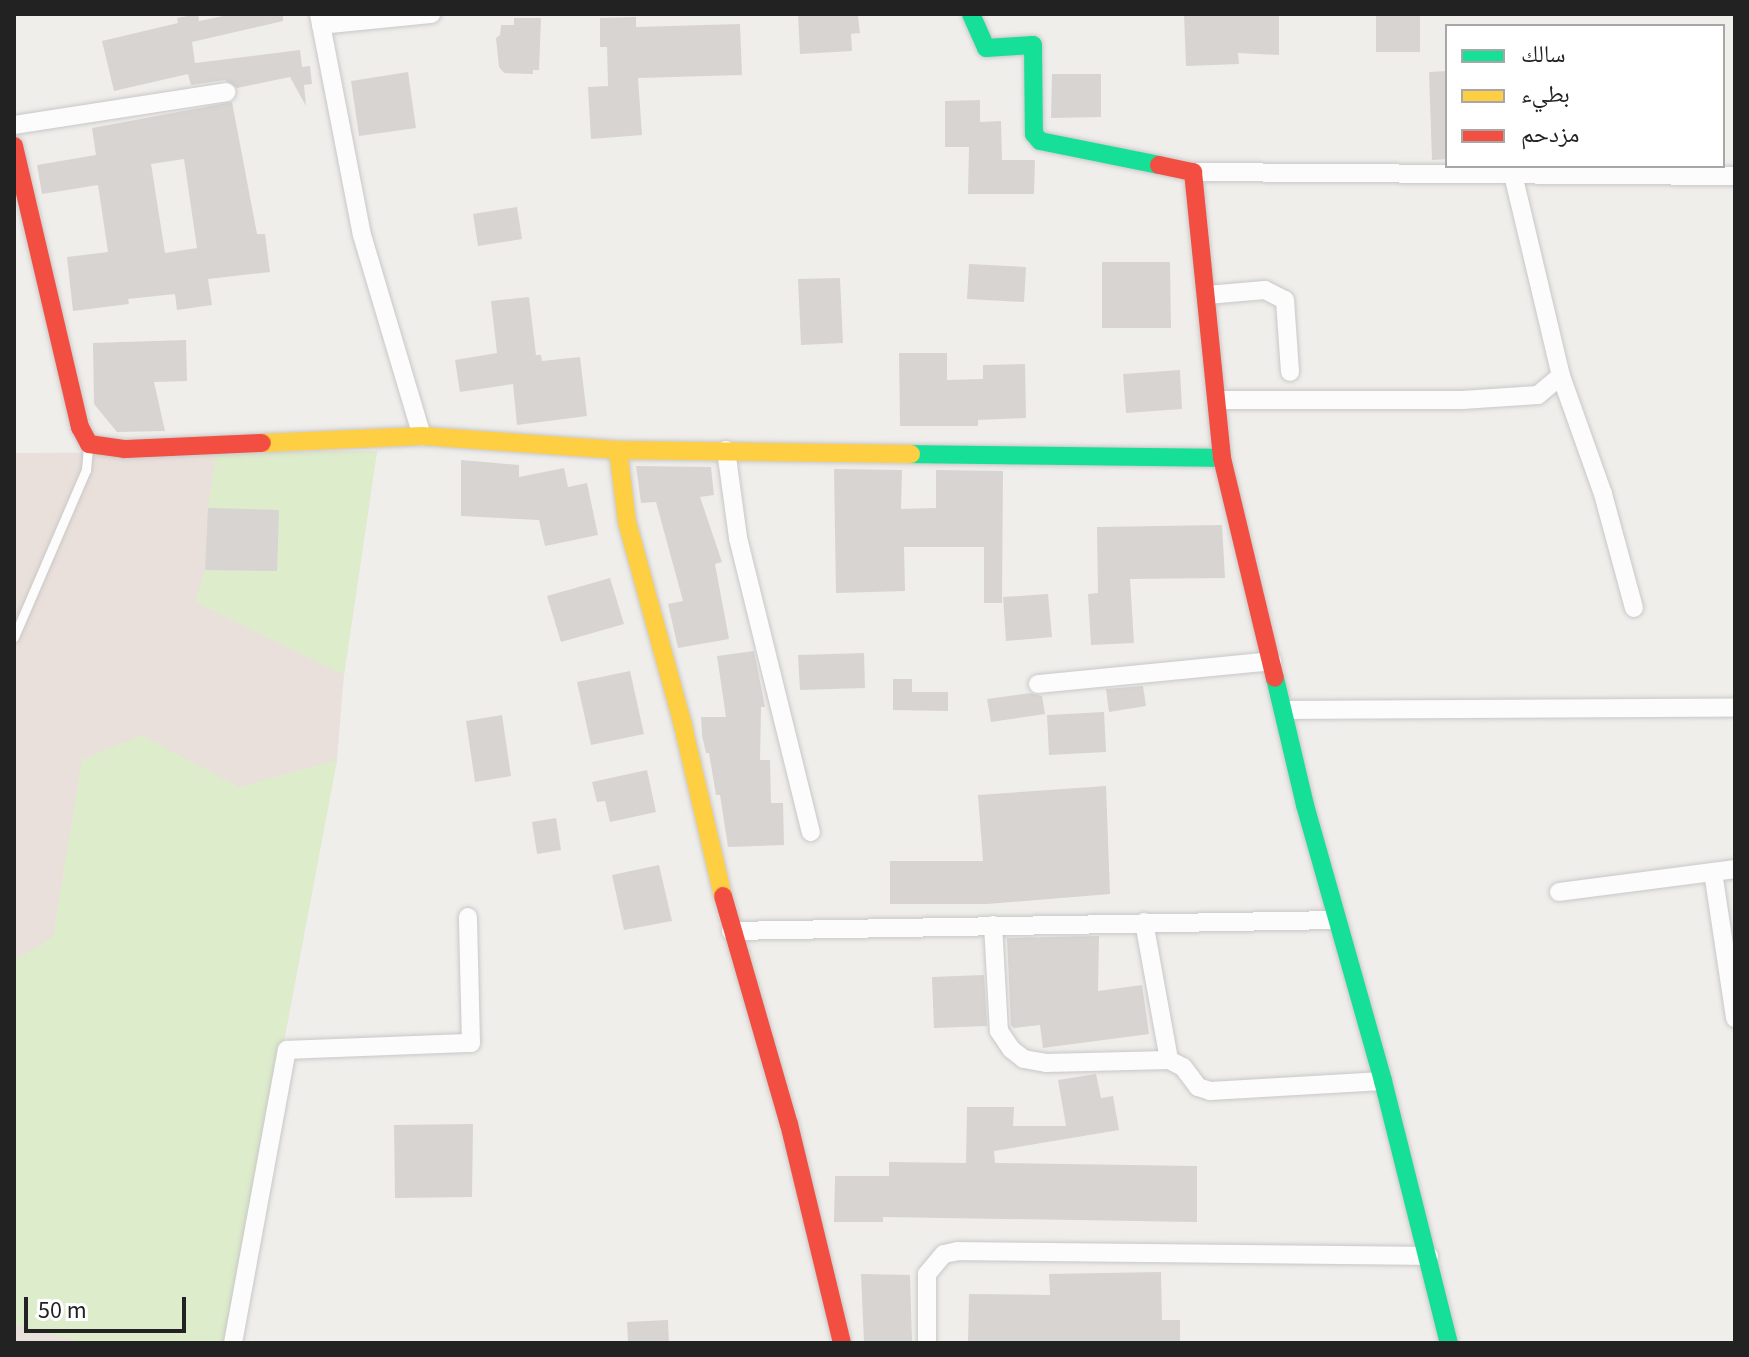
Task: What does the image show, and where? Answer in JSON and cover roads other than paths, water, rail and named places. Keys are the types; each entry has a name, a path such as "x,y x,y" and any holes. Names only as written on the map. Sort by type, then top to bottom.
{"street":[{"path":"422,436 362,235 320,20 431,14"},
{"path":"971,14 986,48 1033,45 1036,76 1034,134 1040,141 1193,172 1735,176"},
{"path":"14,125 226,92"},
{"path":"14,146 80,427 89,444 124,449 422,436 618,450 1222,458"},
{"path":"1193,172 1222,458 1283,710 1429,1256 1449,1343"},
{"path":"1513,175 1561,376 1603,494 1634,608"},
{"path":"1207,295 1265,290 1285,300 1290,372"},
{"path":"1217,400 1498,399 1538,395 1561,376"},
{"path":"618,450 627,522 683,726 731,931 789,1124 842,1343"},
{"path":"726,450 738,538 811,832"},
{"path":"1038,684 1272,661"},
{"path":"1283,710 1735,708"},
{"path":"1559,892 1735,869"},
{"path":"1713,872 1735,1018"},
{"path":"233,1343 287,1050 471,1043 468,917"},
{"path":"731,931 1337,920"},
{"path":"1144,922 1169,1060"},
{"path":"993,925 999,1031 1011,1049 1024,1059 1046,1063 1169,1060 1183,1067 1198,1087 1210,1091 1383,1081"},
{"path":"927,1343 927,1274 934,1262 944,1254 958,1251 1429,1256"}],"lane":[{"path":"14,637 86,470 89,444"}]}
